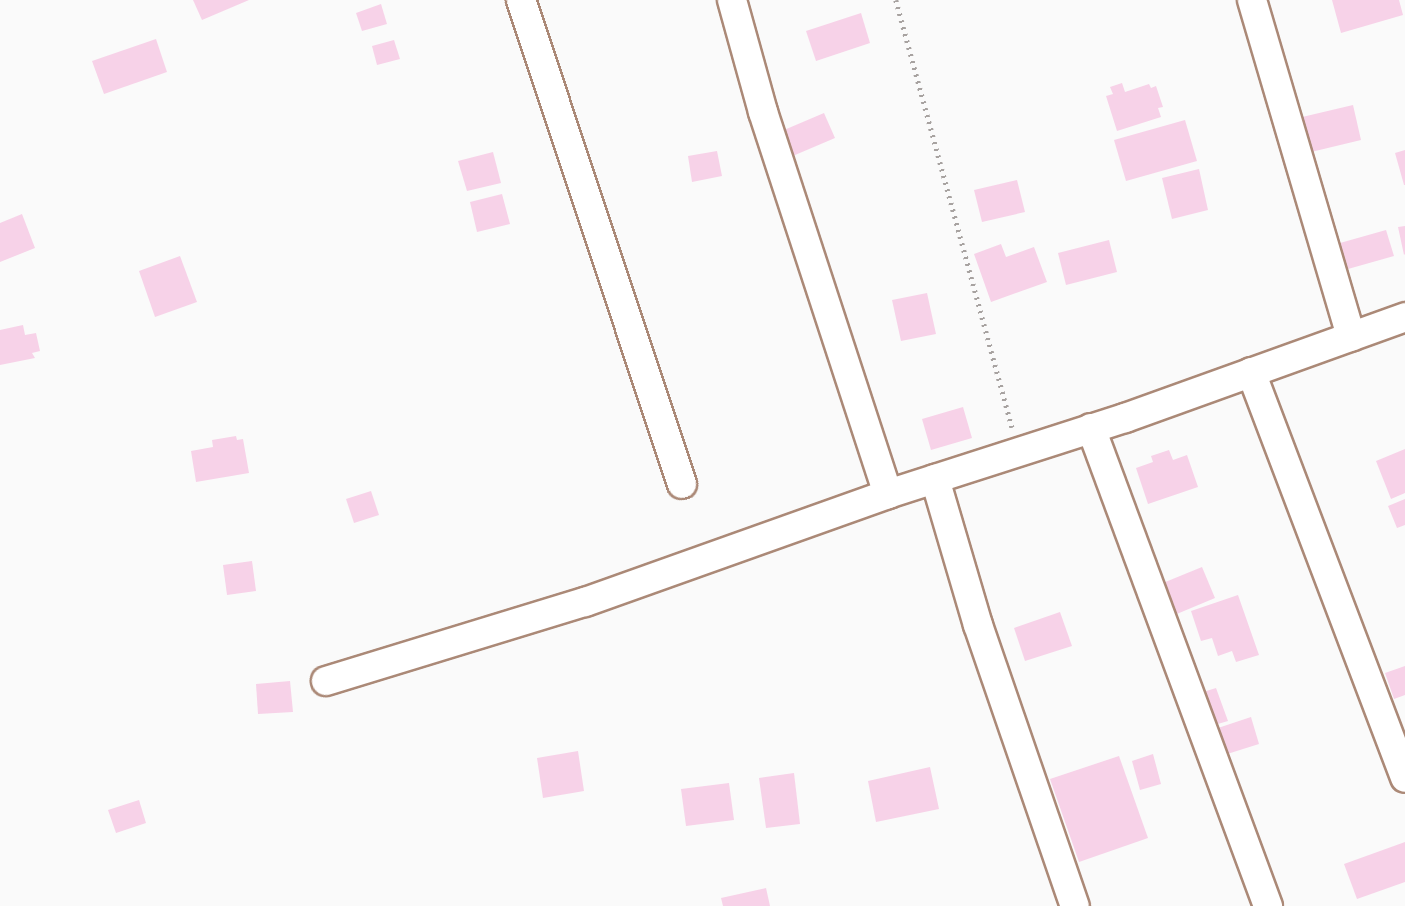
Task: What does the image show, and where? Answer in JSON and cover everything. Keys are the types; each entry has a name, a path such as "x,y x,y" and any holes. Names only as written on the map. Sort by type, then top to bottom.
{"street":[{"path":"521,0 682,484"},
{"path":"732,0 763,112 888,494"},
{"path":"1252,0 1351,337"},
{"path":"326,681 585,602 888,494 1091,428 1405,317"},
{"path":"1251,372 1405,778"},
{"path":"1091,428 1268,906"},
{"path":"935,479 978,625 1075,906"}],"path":[{"path":"896,0 1019,452"}],"building":[{"path":"193,0 249,0 202,20"},
{"path":"1332,0 1399,0 1403,15 1341,33"},
{"path":"381,4 387,24 362,31 356,13"},
{"path":"861,13 870,43 816,61 806,31"},
{"path":"156,39 167,72 104,94 92,61"},
{"path":"394,40 400,59 377,65 372,46"},
{"path":"1122,83 1125,92 1149,84 1151,88 1156,86 1163,107 1158,108 1161,117 1117,131 1106,96 1113,94 1110,87"},
{"path":"1353,105 1361,140 1307,153 1298,118"},
{"path":"824,113 835,138 788,158 777,133"},
{"path":"1185,120 1197,161 1126,181 1114,140"},
{"path":"1405,150 1405,185 1404,185 1395,153"},
{"path":"717,151 722,176 692,182 688,156"},
{"path":"493,152 501,183 467,191 458,161"},
{"path":"1199,169 1208,210 1172,219 1162,178"},
{"path":"1017,180 1025,212 982,222 974,190"},
{"path":"502,194 510,224 477,232 470,202"},
{"path":"22,214 35,248 0,262 0,223"},
{"path":"1405,226 1405,254 1404,255 1398,227"},
{"path":"1386,230 1394,256 1348,269 1340,243"},
{"path":"1109,240 1117,272 1066,285 1058,253"},
{"path":"1001,244 1006,257 1034,247 1047,282 991,302 974,254"},
{"path":"180,256 197,302 155,317 139,271"},
{"path":"927,293 936,334 901,341 892,300"},
{"path":"23,325 25,335 36,333 40,351 32,353 35,358 0,365 0,330"},
{"path":"963,407 972,438 931,450 922,419"},
{"path":"236,436 237,440 243,439 249,473 196,482 191,451 213,447 212,440"},
{"path":"1405,449 1405,493 1391,499 1376,461"},
{"path":"1169,450 1173,460 1187,455 1198,487 1148,504 1136,468 1153,462 1151,456"},
{"path":"371,491 379,515 354,523 346,499"},
{"path":"1405,499 1405,525 1397,528 1388,506"},
{"path":"252,561 256,591 227,595 223,565"},
{"path":"1202,567 1215,598 1172,616 1158,585"},
{"path":"1238,595 1259,655 1236,662 1232,651 1218,656 1212,638 1201,641 1191,611"},
{"path":"1060,612 1072,646 1025,661 1014,628"},
{"path":"1405,666 1405,695 1394,699 1385,673"},
{"path":"290,681 293,712 258,714 256,684"},
{"path":"1216,688 1228,721 1211,726 1200,693"},
{"path":"1251,717 1259,744 1224,755 1215,729"},
{"path":"578,751 584,791 543,798 537,758"},
{"path":"1153,754 1161,784 1140,790 1132,761"},
{"path":"1119,756 1148,838 1079,862 1050,779"},
{"path":"930,767 939,809 876,822 868,781"},
{"path":"794,773 800,824 766,828 759,778"},
{"path":"729,783 734,820 686,826 681,789"},
{"path":"139,800 146,823 116,833 108,810"},
{"path":"1405,842 1405,882 1357,899 1344,864"},
{"path":"766,888 770,906 723,906 721,898"}]}
